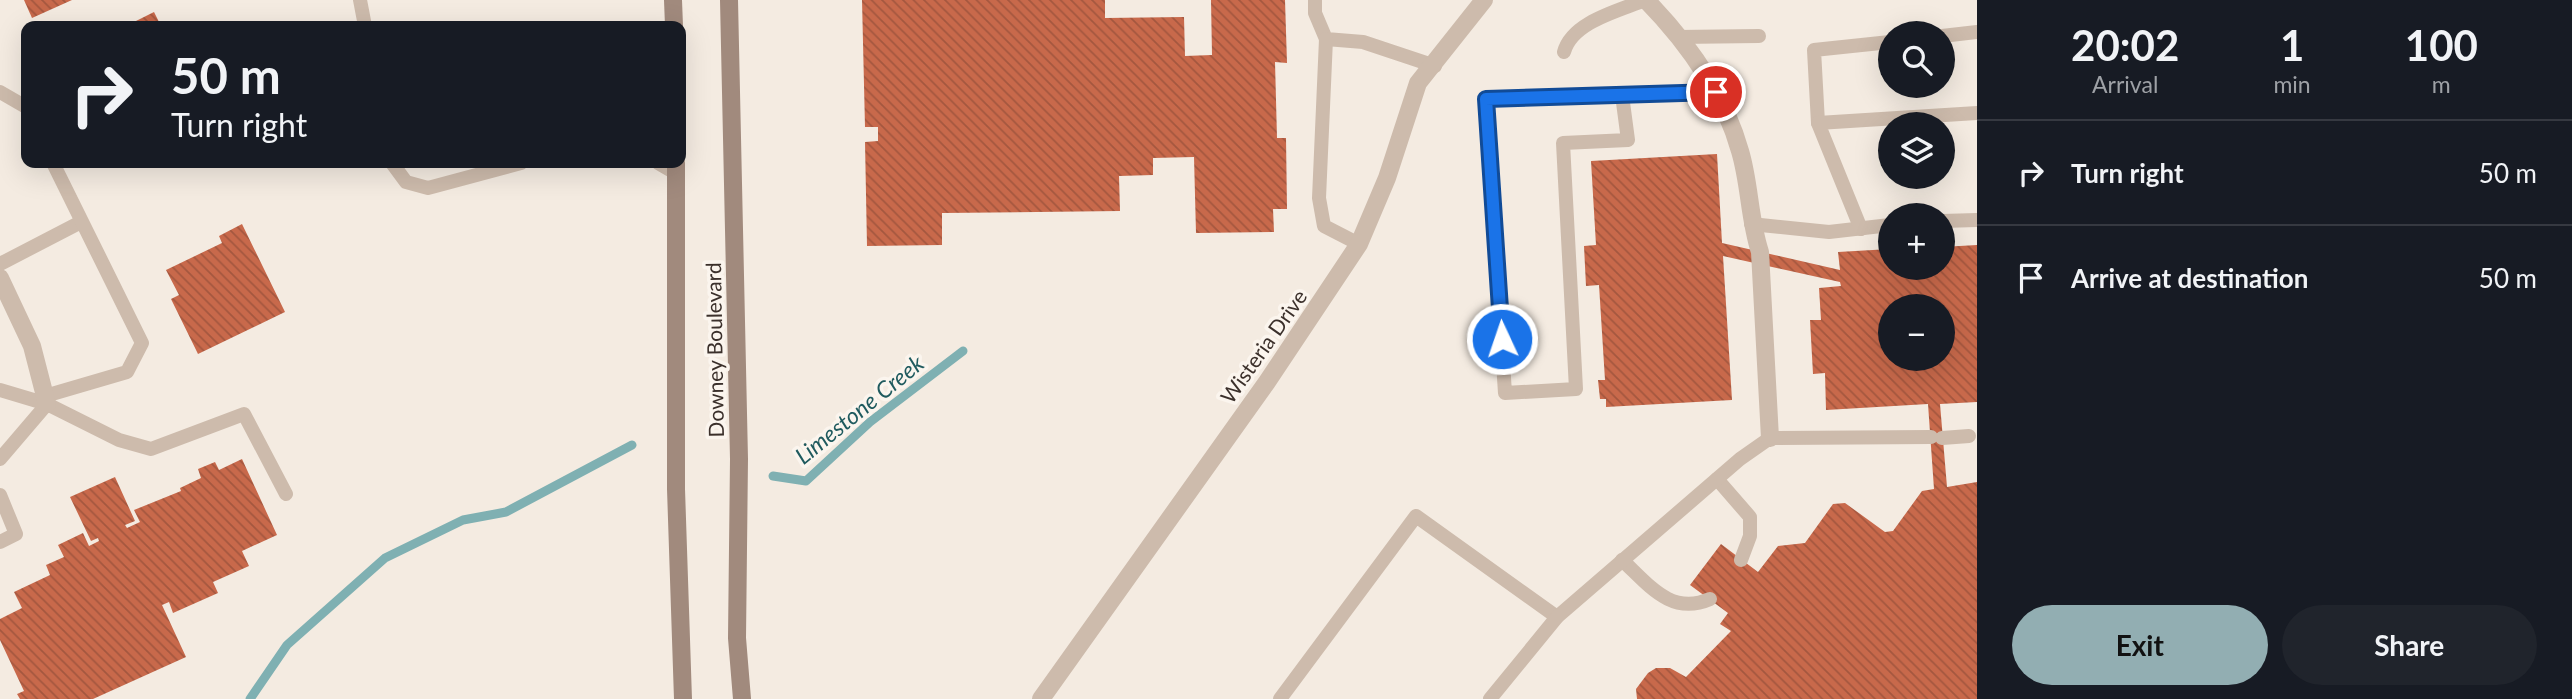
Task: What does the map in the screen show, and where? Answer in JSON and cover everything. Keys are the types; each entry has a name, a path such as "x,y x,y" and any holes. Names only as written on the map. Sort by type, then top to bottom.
{"main road":[{"path":"673,0 674,21"},
{"name":"Downey Boulevard","path":"729,0 739,459 737,638 742,699"},
{"name":"Downey Boulevard","path":"676,168 676,489 683,699"}],"street":[{"name":"Wisteria Drive","path":"1041,699 1267,382 1359,244 1387,178 1418,83 1435,66 1484,0"},
{"path":"1645,0 1678,37 1716,92 1741,152 1751,224 1760,252 1770,438"},
{"path":"0,278 32,346 46,400"}],"lane":[{"path":"360,0 364,21"},
{"path":"1315,0 1315,13 1326,39 1320,198 1324,226 1359,244"},
{"path":"1564,52 1567,40 1590,23 1645,0"},
{"path":"1955,35 1977,32"},
{"path":"1678,37 1759,36"},
{"path":"1326,39 1363,42 1435,66"},
{"path":"1861,229 1818,123 1814,50 1878,42"},
{"path":"0,92 21,104"},
{"path":"1622,94 1628,140 1563,143 1576,389 1505,393 1486,99 1622,94 1716,92"},
{"path":"1818,123 1977,113"},
{"path":"0,459 46,400 128,372 142,343 55,168"},
{"path":"396,168 406,182 428,188 502,168"},
{"path":"1955,221 1977,220"},
{"path":"0,264 81,222"},
{"path":"1751,224 1829,233 1878,227"},
{"path":"0,390 46,400 119,440 151,449 244,414 286,494"},
{"path":"1489,699 1557,617 1770,438 1969,436"},
{"path":"1717,480 1750,517 1750,536 1741,560"},
{"path":"0,495 16,534 0,542"},
{"path":"1280,699 1416,516 1557,617"},
{"path":"1622,560 1657,593 1681,606 1697,605 1710,599"}],"building":[{"path":"24,0 72,0 32,18"},
{"path":"862,0 1105,0 1105,18 1184,17 1185,56 1212,55 1211,0 1285,0 1287,63 1275,62 1277,138 1286,138 1287,209 1273,209 1274,232 1196,233 1194,157 1153,158 1153,175 1119,176 1120,211 942,213 942,245 867,246 865,142 878,141 878,127 865,127"},
{"path":"154,12 158,21 136,21"},
{"path":"1717,154 1722,243 1840,270 1838,252 1878,250 1878,280 1955,280 1955,246 1977,245 1977,402 1940,404 1947,487 1977,482 1977,699 1637,699 1636,689 1648,673 1656,668 1670,668 1686,677 1731,631 1720,624 1728,613 1690,585 1721,544 1758,572 1778,546 1805,543 1833,504 1845,503 1885,532 1893,531 1922,491 1934,489 1928,404 1826,410 1825,373 1813,374 1810,320 1821,320 1819,288 1841,286 1840,282 1723,256 1732,400 1606,407 1606,399 1600,399 1598,380 1605,380 1599,285 1586,286 1584,246 1596,245 1591,161"},
{"path":"242,224 285,312 198,354 171,299 179,295 166,270 222,243 219,236"},
{"path":"242,459 277,535 242,551 249,566 213,582 218,593 173,613 169,602 162,605 186,657 93,699 20,699 17,694 24,691 0,640 0,619 22,608 14,592 50,575 46,565 64,557 58,545 83,533 89,546 99,541 98,538 91,541 70,497 115,477 135,521 125,525 127,528 140,522 134,510 181,491 180,488 201,478 198,469 215,462 219,470"}],"waterway":[{"name":"Limestone Creek","path":"773,476 806,481 870,422 963,351"},
{"name":"Limestone Creek","path":"250,699 287,645 385,558 463,520 506,512 632,445"}],"route":[{"path":"1502,339 1486,99 1716,92"}]}
